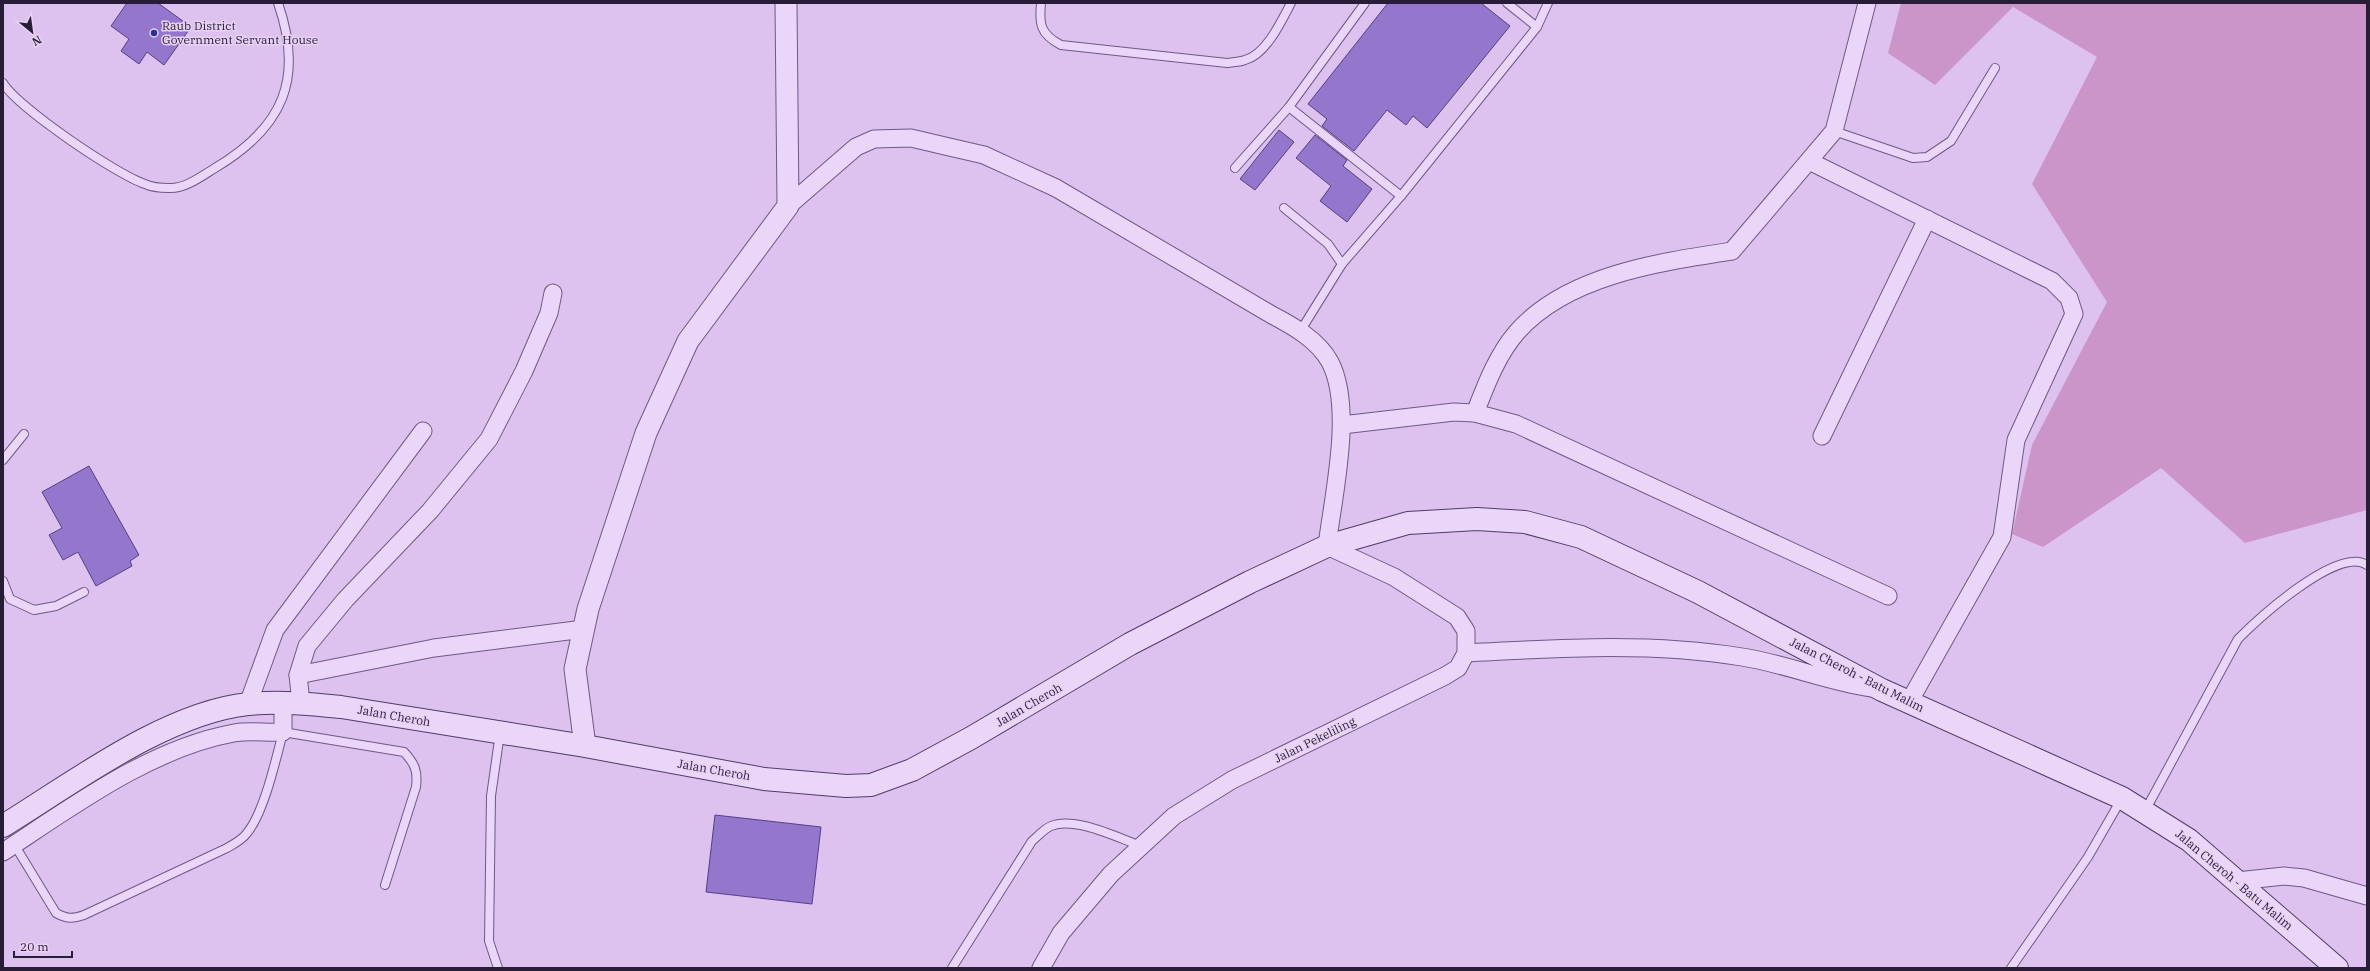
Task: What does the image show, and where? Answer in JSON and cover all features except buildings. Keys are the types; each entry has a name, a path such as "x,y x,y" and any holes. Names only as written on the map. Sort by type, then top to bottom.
{"main road":[{"name":"Jalan Cheroh - Batu Malim","path":"1327,546 1408,523 1477,518 1525,522 1588,540 1698,592 1882,690 2122,798 2145,811 2189,840 2337,968"},
{"name":"Jalan Cheroh","path":"65,788 102,764 184,720 220,709 248,704 292,703 341,707 500,732 764,779 846,786 871,785 912,770 1012,714 1130,644 1250,582 1327,546"},
{"path":"3,807 65,788"},
{"path":"7,841 65,788"}],"street":[{"path":"786,3 788,206"},
{"path":"1475,413 1494,367 1517,332 1546,307 1568,293 1650,265 1732,251 1834,132 1867,3"},
{"path":"585,746 575,668 588,610 646,433 688,341 788,206 856,147 874,139 911,138 984,155 1056,188 1272,315 1301,330 1329,360 1334,373 1342,425 1327,546 1394,577 1457,617 1466,631 1466,653 1603,648 1684,649 1744,657 1841,684 1882,690"},
{"path":"1809,161 2052,280 2069,298 2074,314 2016,440 2002,537 1909,702"},
{"path":"1822,436 1927,219"},
{"path":"7,841 137,768 186,745 235,733 283,732 307,646 345,600 430,511 489,439 524,371 546,320 553,293"},
{"path":"1342,425 1454,412 1475,413 1516,424 1888,596"},
{"path":"248,704 275,630 423,432"},
{"path":"298,675 434,648 584,629"},
{"name":"Jalan Pekeliling","path":"1041,968 1061,933 1111,874 1174,816 1232,780 1445,676 1458,668 1466,653"},
{"path":"2237,881 2284,876 2304,878 2367,896"}],"lane":[{"path":"3,83 6,88 30,110 78,146 145,184 170,189 192,182 225,162 260,132 280,105 288,83 290,49 286,28 278,3"},
{"path":"1041,3 1039,22 1051,40 1061,45 1227,63 1247,60 1257,54 1276,30 1291,3"},
{"path":"1235,168 1289,107 1365,3"},
{"path":"1507,3 1536,27"},
{"path":"1301,330 1342,264 1401,196 1536,27 1548,3"},
{"path":"1834,132 1913,158 1927,157 1951,141 1994,68"},
{"path":"1289,107 1401,196"},
{"path":"1284,208 1328,244 1342,264"},
{"path":"3,460 24,434"},
{"path":"2145,811 2238,639 2255,622 2308,580 2321,573 2349,563 2367,565"},
{"path":"3,581 10,599 34,610 56,606 84,592"},
{"path":"7,841 56,913 65,918 73,919 84,915 227,848 247,834 256,819 276,763 283,732 404,752 415,764 417,774 412,802 385,885"},
{"path":"498,968 489,941 491,796 500,732"},
{"path":"2011,968 2088,857 2122,798"},
{"path":"952,968 1032,841 1050,826 1060,823 1076,824 1141,846"}],"shaded area":[{"path":"1901,3 2367,3 2367,510 2245,543 2161,468 2043,547 2012,534 2032,445 2107,302 2032,184 2097,57 2013,7 1935,85 1888,53"}],"place":[{"name":"Raub District Government Servant House","path":"154,33"}]}
